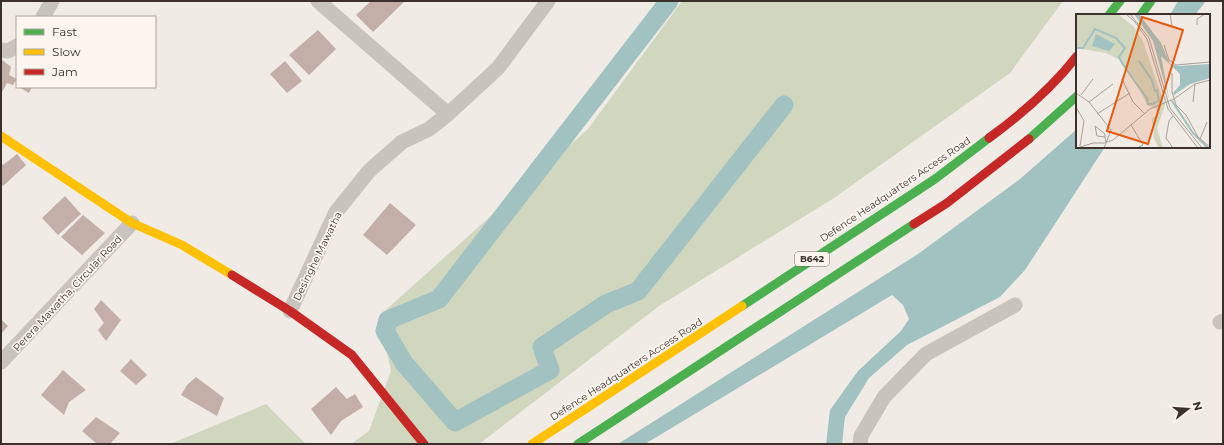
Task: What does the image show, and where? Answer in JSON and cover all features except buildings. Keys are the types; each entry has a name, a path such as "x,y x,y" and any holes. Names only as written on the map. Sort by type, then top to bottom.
{"main road":[{"path":"1110,14 1120,1"},
{"path":"1142,14 1151,1"},
{"name":"Defence Headquarters Access Road","path":"532,444 935,179 1020,116 1059,79 1076,57"},
{"name":"B642","path":"578,444 947,203 1035,134 1076,97"},
{"path":"1,136 132,223 182,245 290,311"},
{"name":"Desinghe Mawatha","path":"290,311 352,355 424,444"}],"street":[{"path":"44,16 52,1"},
{"path":"318,1 448,114"},
{"name":"Desinghe Mawatha","path":"290,311 336,212 369,171 402,142 428,129 448,114 498,68 548,1"},
{"path":"1,50 8,51 16,47"},
{"name":"Perera Mawatha, Circular Road","path":"1,362 132,223"},
{"path":"860,444 861,436 884,397 926,354 1016,305"}],"green space":[{"path":"682,1 1063,1 1010,73 834,198 659,306 479,444 351,444 369,431 391,371 379,316 588,129"},
{"path":"266,404 306,444 170,444"}],"water":[{"path":"1178,1 1206,1 1196,14 1171,14"},
{"path":"1076,130 1076,148 1104,148 1025,270 1000,297 907,345 869,378 845,417 842,444 826,444 830,410 858,371 901,331 909,319 903,305 892,295 645,444 618,444 918,254 1020,179"}],"waterway":[{"path":"669,1 439,299 388,320 385,331 404,363 455,422 550,370 542,347 606,304 638,291 784,105"}],"traffic: fast":[{"path":"1110,14 1120,1"},
{"path":"1142,14 1151,1"},
{"path":"1029,139 1076,97"},
{"path":"742,306 935,179 989,138"},
{"path":"578,444 914,224"}],"traffic: slow":[{"path":"1,136 132,223 182,245 232,275"},
{"path":"532,444 742,306"}],"traffic: jam":[{"path":"989,138 1036,100 1076,57"},
{"path":"914,224 947,203 1029,139"},
{"path":"232,275 290,311 352,355 424,444"}]}
